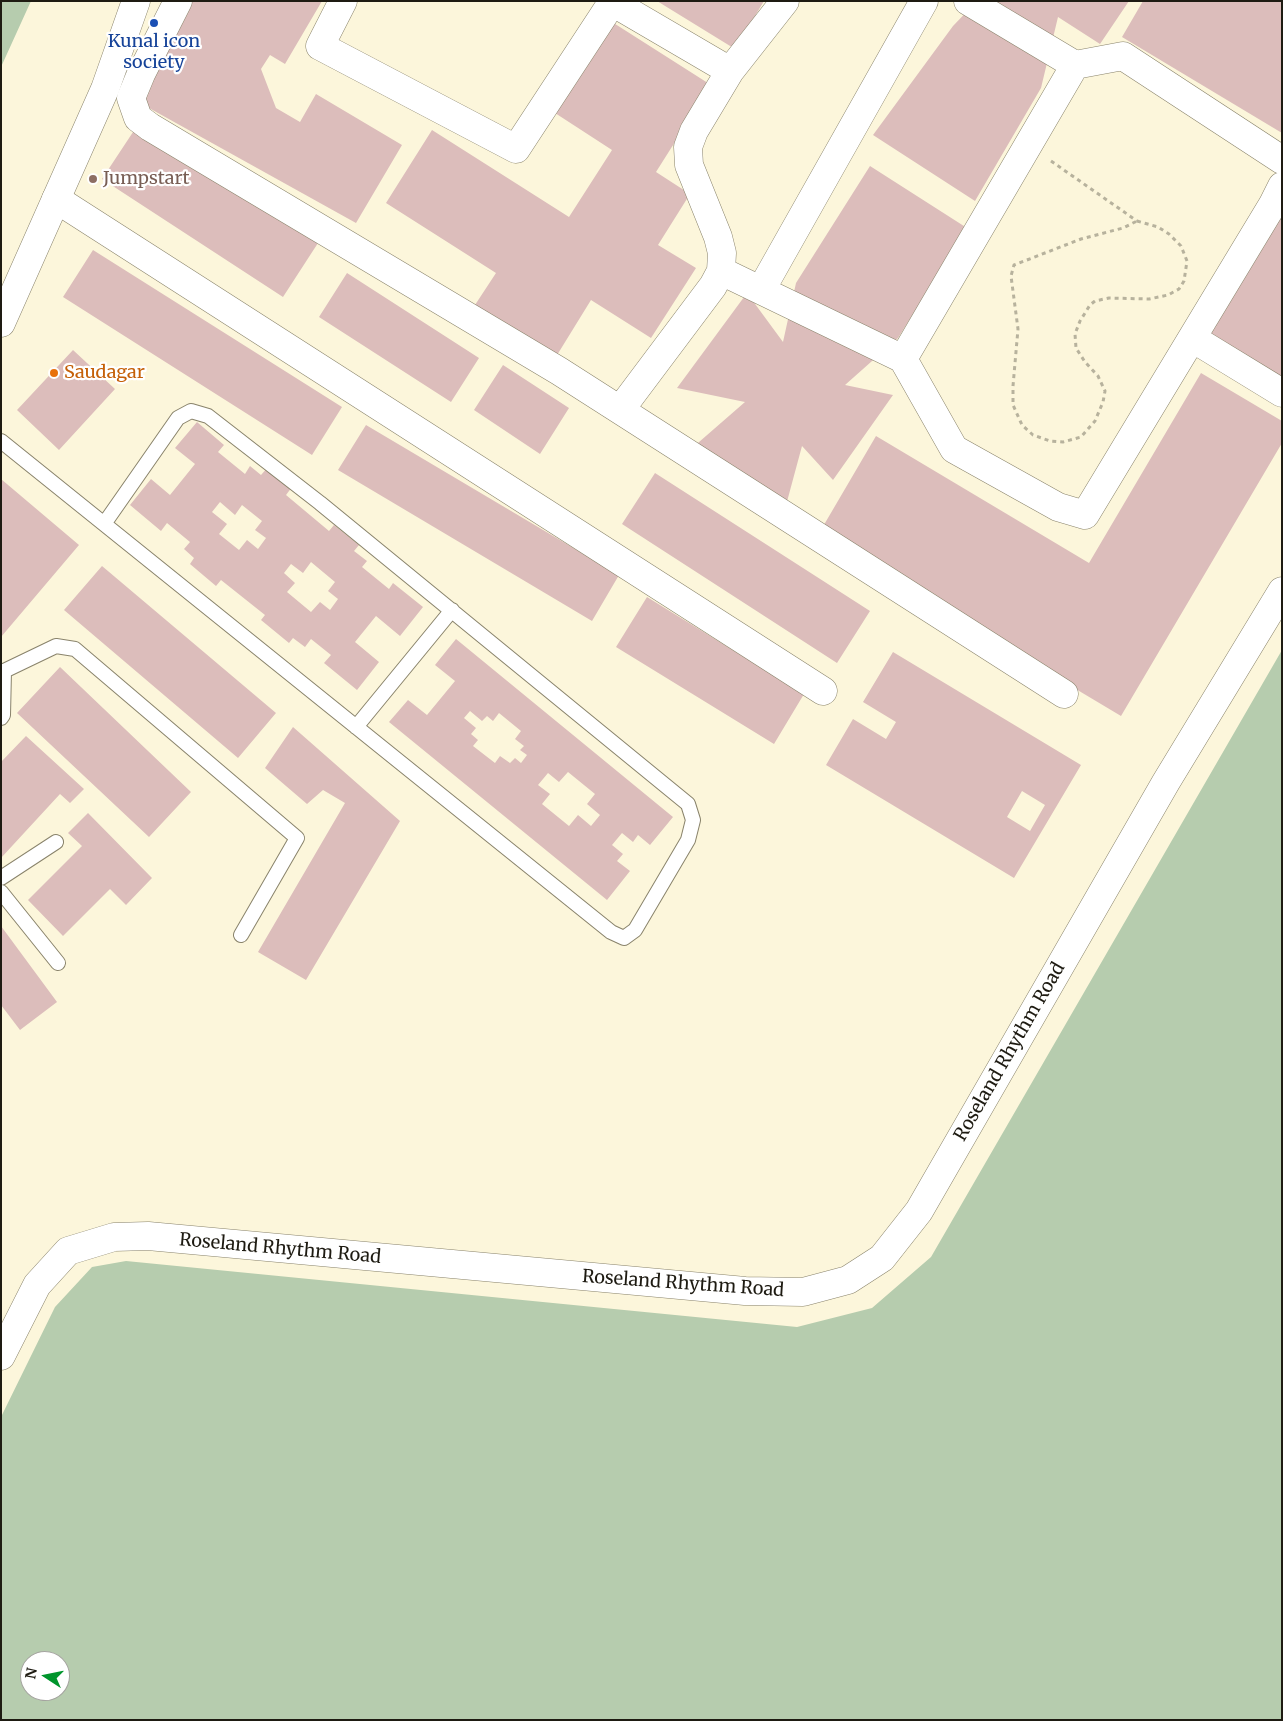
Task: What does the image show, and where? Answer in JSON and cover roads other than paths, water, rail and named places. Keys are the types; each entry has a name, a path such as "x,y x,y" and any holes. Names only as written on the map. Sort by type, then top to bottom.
{"street":[{"path":"1,324 106,89 136,1"},
{"path":"178,1 131,98 138,118 150,127 560,371 1064,694"},
{"path":"342,1 320,46 516,149 612,2 730,71"},
{"path":"620,410 712,286 721,270 722,253 718,237 688,165 688,147 694,131 730,71 785,1"},
{"path":"762,290 924,1"},
{"path":"968,1 1074,65 1123,56 1282,160"},
{"path":"903,359 1074,65"},
{"path":"721,270 903,359 954,449 1058,507 1085,515 1273,204 1282,186"},
{"path":"56,199 823,691"},
{"path":"1192,338 1282,393"},
{"name":"Roseland Rhythm Road","path":"1,1356 37,1285 68,1251 114,1237 148,1236 745,1291 803,1292 848,1280 882,1258 919,1212 1166,782 1282,591"}],"lane":[{"path":"1,442 611,932 624,938 636,930 688,840 693,820 688,804 320,503 208,416 191,410 178,418 104,524"},
{"path":"356,727 452,610"},
{"path":"1,718 3,715 3,671 56,646 75,649 297,838 241,935"},
{"path":"1,878 56,842"},
{"path":"1,892 58,963"}],"place":[{"name":"Kunal icon society","path":"154,23"},
{"name":"Jumpstart","path":"93,179"},
{"name":"Saudagar","path":"54,373"}]}
